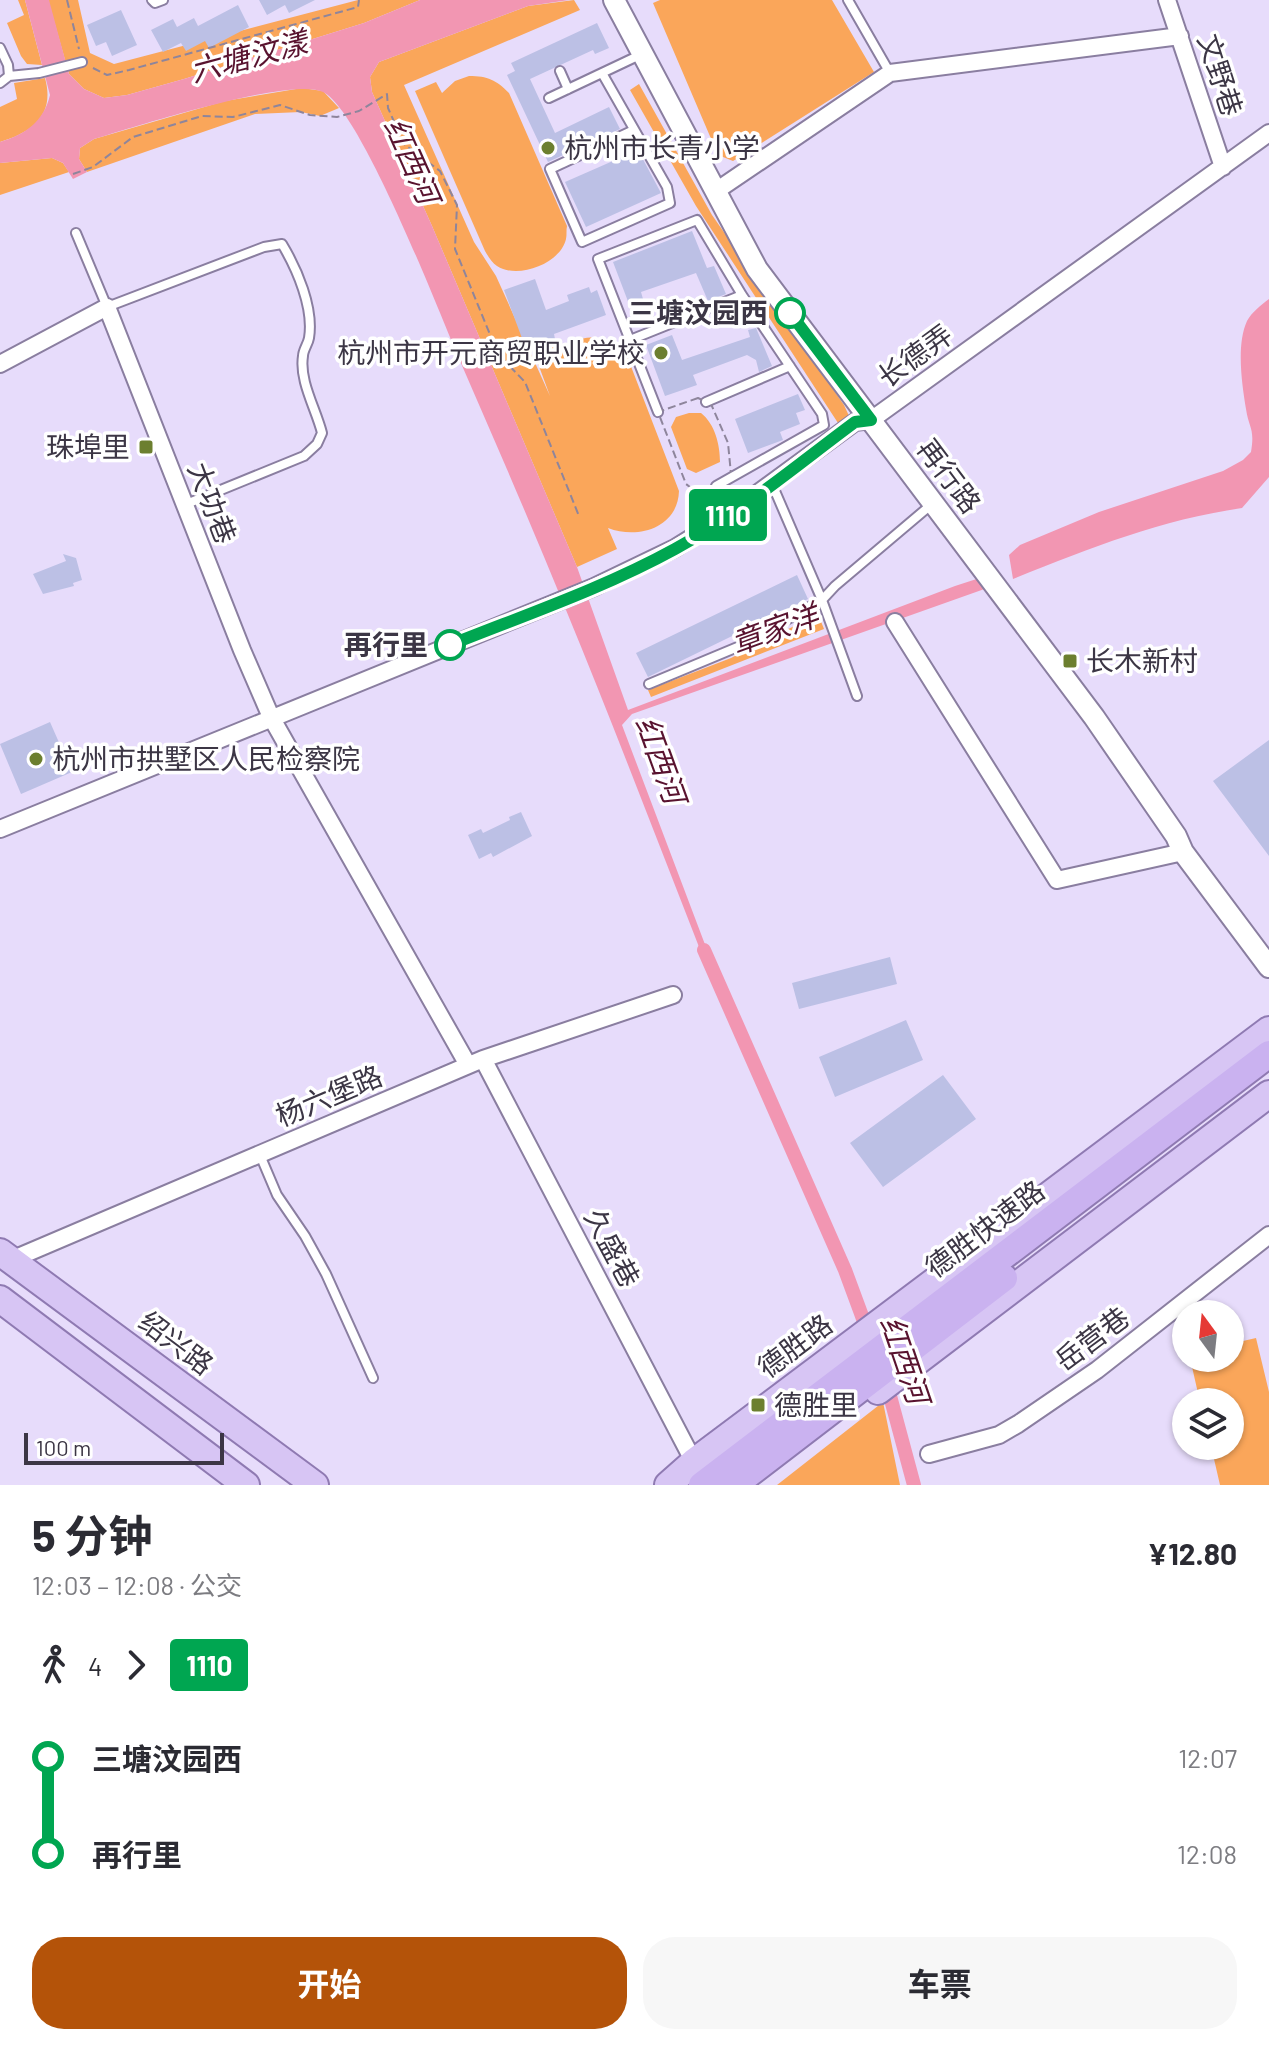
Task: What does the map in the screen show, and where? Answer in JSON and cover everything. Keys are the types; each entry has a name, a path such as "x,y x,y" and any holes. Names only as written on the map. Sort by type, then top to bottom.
{"highway":[{"name":"德胜快速路","path":"698,1473 1269,1054"},
{"name":"德胜快速路","path":"734,1485 1269,1075"}],"main road":[{"name":"德胜路","path":"668,1485 698,1473 852,1343 1269,1030"},
{"path":"754,1485 1269,1094"},
{"name":"绍兴路","path":"5,1256 315,1485"},
{"path":"0,1299 246,1485"}],"street":[{"name":"再行路","path":"614,0 757,269 1094,717 1176,836 1183,852 1269,967"},
{"name":"文野巷","path":"1167,0 1223,167"},
{"path":"716,191 890,73 1180,36"},
{"name":"长德弄","path":"0,828 594,587 675,548 728,515 855,422 871,420 1269,133"},
{"path":"0,364 107,307"},
{"name":"大功巷","path":"107,307 271,717"},
{"path":"895,622 1057,880 1183,852"},
{"name":"久盛巷","path":"271,717 475,1062 698,1473"},
{"name":"杨六堡路","path":"5,1256 259,1154 475,1062 673,995"},
{"name":"岳营巷","path":"929,1454 999,1435 1018,1424 1097,1370 1269,1235"}],"lane":[{"path":"152,0 155,3 163,0"},
{"path":"848,0 890,73"},
{"path":"0,48 8,65 9,76"},
{"path":"549,98 642,54"},
{"path":"603,58 605,71 634,130 667,187 670,203 582,242 550,169 634,130"},
{"path":"0,83 9,76 39,73 82,62"},
{"path":"560,71 568,89"},
{"path":"658,412 598,259 697,220 742,295 822,414 824,425 716,486 728,515"},
{"path":"76,233 107,307 264,247 282,244 292,261 308,312 309,338 303,356 305,382 322,433 317,444 304,456 184,505"},
{"path":"630,340 742,295"},
{"path":"706,402 790,366"},
{"path":"772,483 822,600 857,696"},
{"path":"649,684 740,646 822,600 934,502"},
{"path":"259,1154 277,1195 326,1274 373,1378"}],"path":[{"path":"67,0 82,62 107,75 358,7 359,0"},
{"path":"73,174 93,167 133,137 202,116 233,117 280,105 310,115 337,117 359,111 387,94 388,108 404,144 440,171 457,205 455,249 498,354 525,382 579,516"},
{"path":"698,398 706,402 711,404 728,443 731,474 716,486 695,491 686,484 658,412 698,398"}],"shaded area":[{"path":"18,0 25,0 42,65 27,64 7,23 24,15"},
{"path":"25,0 49,0 69,74 84,89 104,98 184,79 364,23 420,0 569,0 528,6 379,62 370,77 372,92 577,567 628,710 955,586 992,574 1007,581 632,714 622,725 712,963 708,970 566,610 416,256 377,171 339,106 323,92 306,89 247,97 176,115 94,139 80,148 79,159 87,172 73,179 63,163 52,158 0,163 0,142 32,126 43,112 50,95"},
{"path":"48,0 78,0 90,53 114,64 358,0 420,0 364,23 184,79 104,98 84,89 69,74"},
{"path":"574,0 580,10 404,85 474,242 496,276 550,396 533,350 554,342 561,353 577,340 586,338 603,339 620,349 627,356 679,491 672,514 664,522 644,531 608,528 617,549 577,567 372,92 370,77 379,62 528,6"},
{"path":"660,0 832,0 874,72 733,161 718,155 653,3"},
{"path":"469,76 491,80 509,93 567,226 562,248 538,267 506,270 490,259 415,91 436,82 442,93 455,81"},
{"path":"45,78 47,102 39,120 23,133 0,142 0,107 17,99 14,83"},
{"path":"639,84 712,215 844,405 849,416 838,423 696,206 630,90"},
{"path":"302,88 323,91 339,108 320,116 301,112 255,114 87,172 79,159 80,148 94,139 225,101"},
{"path":"52,158 63,163 69,172 0,195 0,163"},
{"path":"1269,299 1269,477 1242,508 1154,528 1013,579 1009,555 1020,545 1099,512 1223,471 1251,452 1252,433 1242,376 1242,341 1247,321"},
{"path":"701,413 706,418 716,435 719,449 720,462 696,473 687,469 671,427 676,417"},
{"path":"818,614 824,629 651,697 648,690 731,658"},
{"path":"1256,1338 1269,1392 1269,1485 1220,1485 1214,1460 1244,1460 1244,1388 1197,1388 1193,1372 1244,1372 1244,1341"},
{"path":"883,1402 900,1485 777,1485"}],"building":[{"path":"259,0 315,0 289,13 285,5 267,15"},
{"path":"238,5 249,27 209,48 205,41 186,51 181,43 163,52 151,30 173,19 177,27 194,18 198,26"},
{"path":"121,10 137,45 112,56 106,42 96,46 87,25"},
{"path":"597,23 609,48 595,54 593,50 530,79 555,133 609,107 620,129 548,162 507,75 515,71 511,63"},
{"path":"638,150 661,193 586,227 565,182"},
{"path":"692,231 707,268 714,266 726,294 708,301 696,273 641,292 643,299 629,304 613,262"},
{"path":"535,279 546,310 569,301 567,295 589,287 591,293 597,290 606,315 554,334 555,339 526,349 504,290"},
{"path":"756,328 772,366 759,372 756,360 747,355 693,375 697,385 665,396 646,345 672,335 682,360 750,337 748,330"},
{"path":"798,394 805,410 796,413 800,424 780,432 783,440 748,453 735,419"},
{"path":"63,554 76,558 82,580 73,583 74,586 43,594 33,574 66,561"},
{"path":"797,575 808,599 648,677 636,653"},
{"name":"杭州市拱墅区人民检察院","path":"50,722 72,772 21,794 0,744"},
{"path":"1269,740 1269,856 1213,781"},
{"path":"521,812 532,836 493,857 491,853 479,859 468,835 481,829 483,833"},
{"path":"890,957 897,984 799,1009 792,983"},
{"path":"906,1020 923,1060 835,1097 819,1057"},
{"path":"943,1075 976,1119 883,1187 850,1143"}],"waterway":[{"name":"红西河","path":"704,950 845,1270 869,1335"},
{"name":"红西河","path":"886,1381 914,1485"}],"bus line":[{"name":"1110","path":"450,645 594,587 675,548 728,515 855,422 871,420 790,313"}],"place":[{"name":"杭州市长青小学","path":"548,148"},
{"name":"三塘汶园西","path":"790,313"},
{"name":"杭州市开元商贸职业学校","path":"661,353"},
{"name":"珠埠里","path":"146,447"},
{"name":"再行里","path":"450,645"},
{"name":"长木新村","path":"1070,661"},
{"name":"杭州市拱墅区人民检察院","path":"36,759"},
{"name":"德胜里","path":"758,1405"}],"water label":[{"name":"六塘汶漾","path":"249,57"},
{"name":"章家洋","path":"775,630"}]}
